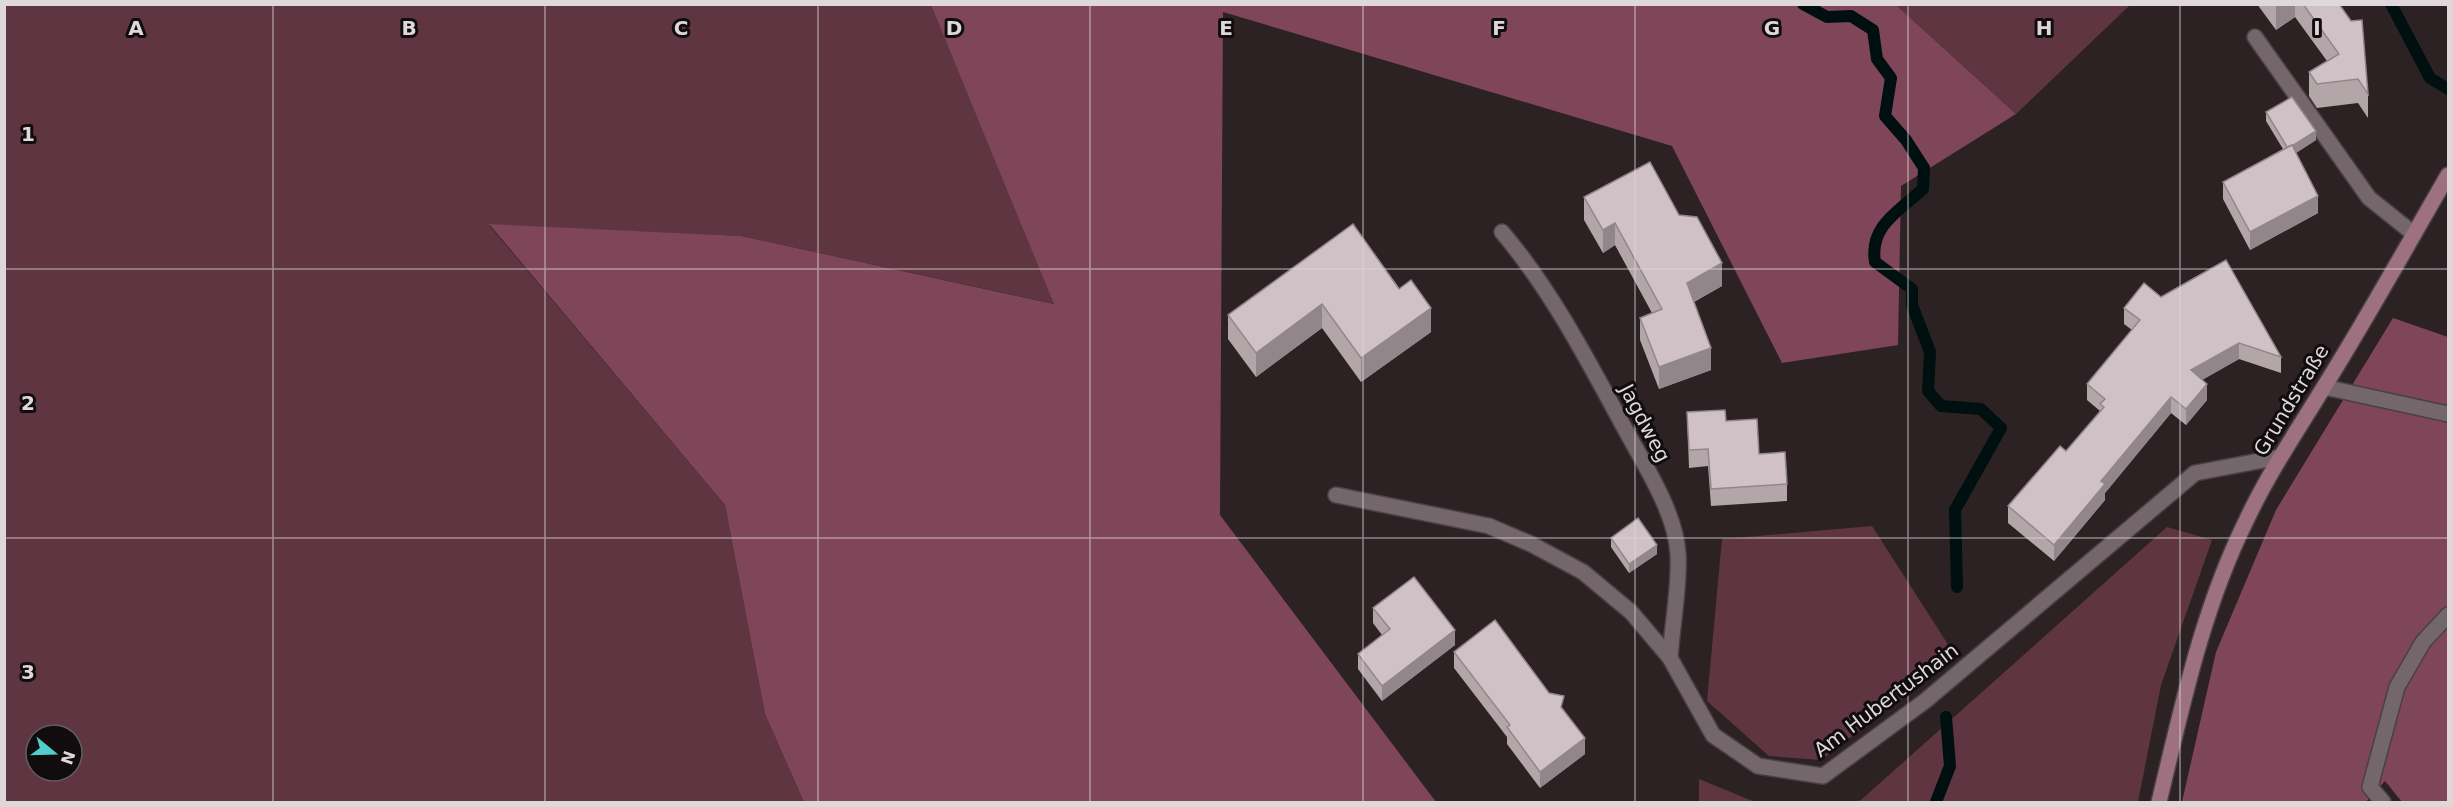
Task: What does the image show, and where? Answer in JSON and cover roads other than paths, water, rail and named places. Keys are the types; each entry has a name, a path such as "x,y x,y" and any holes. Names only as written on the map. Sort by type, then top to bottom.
{"main road":[{"name":"Grundstraße","path":"2159,802 2194,657 2217,588 2246,521 2280,457 2324,387 2448,175"}],"street":[{"path":"2255,37 2369,198 2414,234"},
{"name":"Jagdweg","path":"1502,232 1533,268 1560,313 1596,374 1666,508 1678,553 1670,658"},
{"path":"2324,387 2448,414"},
{"name":"Am Hubertushain","path":"1336,495 1490,526 1531,544 1582,572 1626,607 1670,658 1713,735 1758,766 1823,776 1925,701 2195,473 2280,457"},
{"path":"2383,802 2370,787 2397,687 2423,642 2448,615"}],"waterway":[{"path":"1803,4 1827,17 1851,16 1873,30 1877,59 1891,78 1885,116 1906,140 1924,168 1923,189 1896,212 1881,229 1874,249 1875,262 1912,289 1912,305 1930,352 1928,391 1941,406 1981,409 2001,428 1955,510 1957,587"},
{"path":"2391,4 2430,78 2448,89"},
{"path":"1936,802 1950,766 1946,717"}]}
